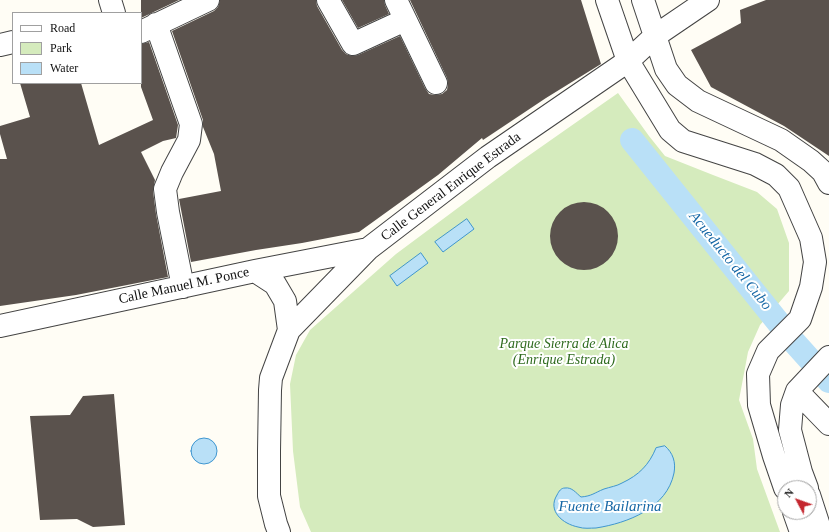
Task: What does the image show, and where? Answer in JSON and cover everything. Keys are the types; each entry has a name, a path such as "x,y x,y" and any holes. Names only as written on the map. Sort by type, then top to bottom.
{"street":[{"path":"110,0 114,12"},
{"path":"183,287 168,212 165,189 172,172 190,140 191,124 148,28 208,0"},
{"path":"328,0 353,44 405,20"},
{"path":"396,0 436,83"},
{"path":"607,0 628,61 670,130 683,141 755,164 776,175 789,188 811,238 815,262 811,287 800,318 768,351 758,374 759,405 782,480"},
{"path":"643,0 666,69 677,85 698,101 781,140 811,161 823,172 829,183"},
{"name":"Calle General Enrique Estrada","path":"279,532 269,496 270,390 271,378 289,330 368,250 488,157 628,61 655,36 708,0"},
{"path":"0,45 12,42"},
{"name":"Calle Manuel M. Ponce","path":"0,326 255,271 368,250"},
{"name":"Calle General Enrique Estrada","path":"255,271 275,284 285,301 289,330"},
{"path":"804,480 790,430 792,405 797,391 829,357"},
{"path":"797,391 829,424"},
{"path":"797,520 801,532"},
{"path":"817,520 821,532"}],"green space":[{"name":"Parque Sierra de Alica (Enrique Estrada)","path":"618,93 665,156 757,192 777,209 789,243 789,291 760,325 748,352 739,400 753,439 757,469 780,532 311,532 300,507 293,451 290,384 296,355 310,330 396,254 521,161"}],"water":[{"path":"467,219 474,229 443,252 435,242"},
{"path":"421,253 428,263 397,286 390,276"},
{"path":"204,438 213,442 217,451 213,460 204,464 195,460 191,451 195,442"},
{"name":"Fuente Bailarina","path":"665,446 673,458 675,465 674,473 670,485 663,496 644,512 621,522 596,528 580,528 567,523 558,516 555,511 554,501 561,489 570,488 581,497 618,485 634,477 643,469 650,460 656,448"}],"building":[{"path":"141,0 179,0 142,18"},
{"path":"220,0 316,0 317,6 342,50 346,54 352,56 358,55 400,36 425,88 429,94 435,95 442,94 447,90 447,78 410,0 581,0 601,64 483,140 482,138 438,175 359,232 191,262 179,199 221,191 214,154 203,127 203,120 172,31 214,11 218,7"},
{"path":"342,0 384,0 389,14 358,28"},
{"path":"766,0 829,0 829,156 784,126 711,87 691,50 741,23 740,10"},
{"path":"149,42 178,125 176,138 163,141 141,152 155,180 153,191 156,214 168,277 76,295 0,306 0,159 7,159 0,134 0,126 30,117 20,84 81,84 99,145 153,120 141,87 142,44"},
{"path":"577,202 591,202 603,208 612,217 618,229 616,249 608,260 597,268 591,270 577,270 571,268 560,260 552,249 550,243 550,229 552,223 560,212 571,204"},
{"path":"114,394 125,525 93,527 77,519 40,520 30,416 70,415 83,396"}],"waterway":[{"name":"Acueducto del Cubo","path":"632,140 794,342 829,381"}]}
